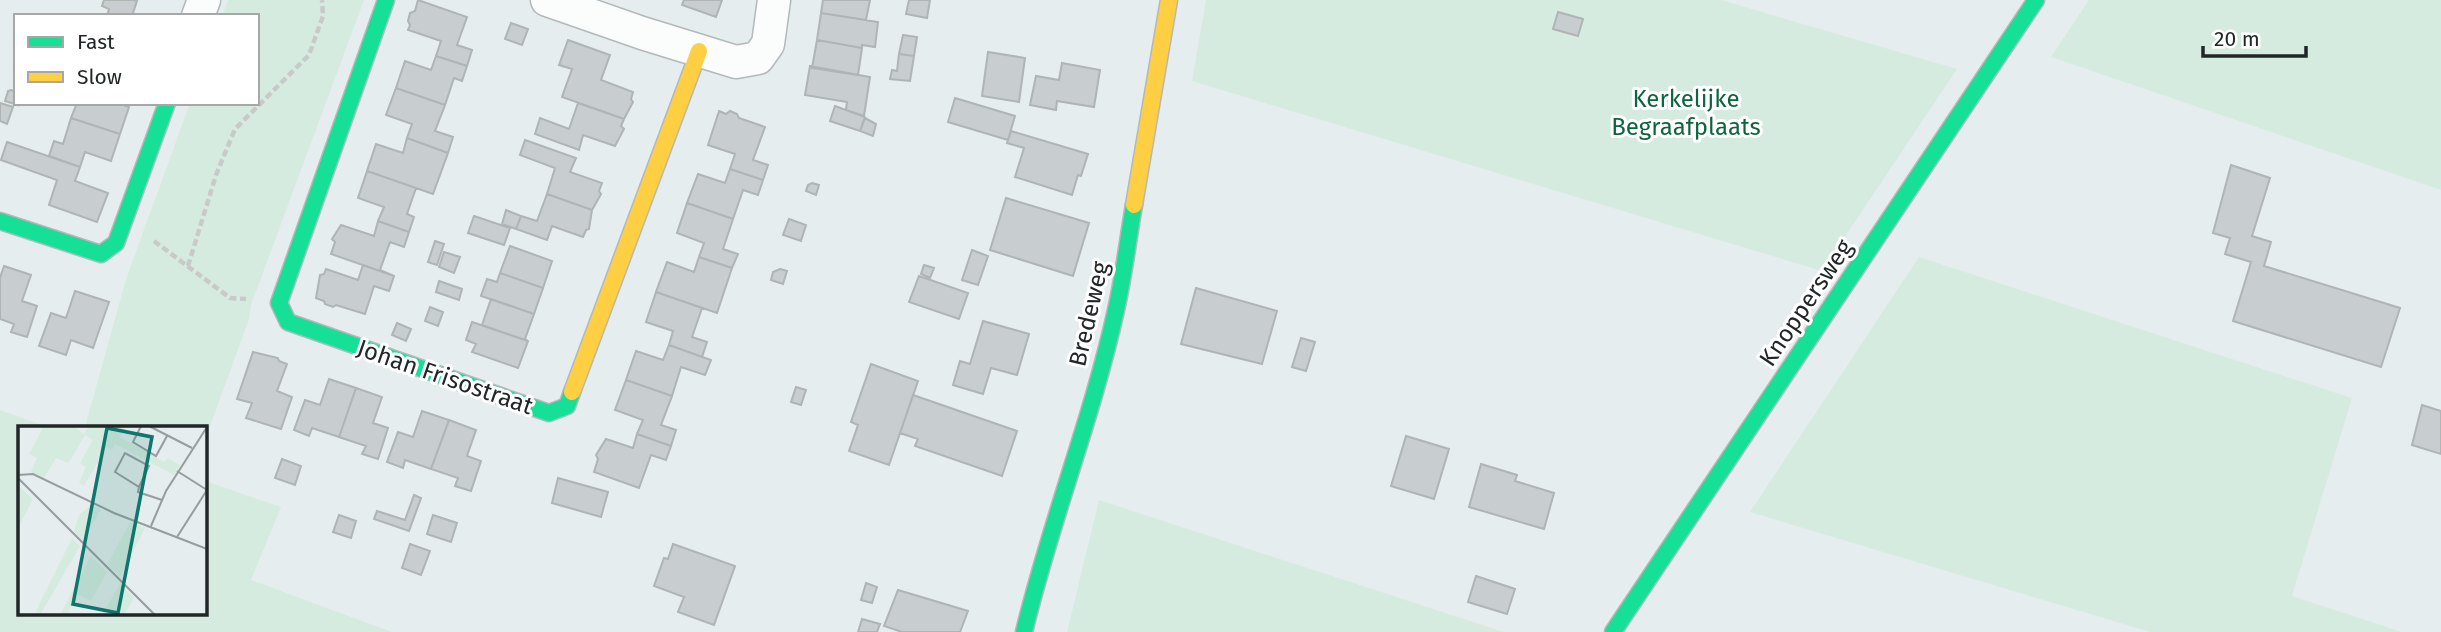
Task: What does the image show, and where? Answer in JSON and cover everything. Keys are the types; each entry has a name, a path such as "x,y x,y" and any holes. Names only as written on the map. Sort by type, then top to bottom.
{"street":[{"path":"279,303 386,0"},
{"path":"547,0 736,62 758,58 768,44 774,0"},
{"name":"Bredeweg","path":"1024,632 1034,591 1079,450 1116,310 1169,0"},
{"name":"Knoppersweg","path":"1613,632 2036,0"},
{"name":"Johan Frisostraat","path":"279,303 289,322 549,413 567,406 699,51"},
{"path":"0,221 101,254 116,243 166,105"}],"path":[{"path":"188,266 216,175 235,129 309,55 323,16 321,0"},
{"path":"116,243 143,233 230,298 279,303"}],"green space":[{"path":"228,0 364,0 251,305 249,319 206,437 206,426 85,426 126,279 189,105 259,105 259,14 223,14"},
{"name":"Kerkelijke Begraafplaats","path":"1206,0 1721,0 1957,69 1822,271 1192,81"},
{"path":"2089,0 2441,0 2441,190 2051,57"},
{"path":"1919,257 2352,398 2292,596 2402,632 2150,632 1750,512"},
{"path":"0,410 45,426 18,426 18,614 206,614 206,481 281,507 251,580 392,632 0,632"},
{"path":"1099,500 1504,632 1067,632"}],"building":[{"path":"104,0 137,1 133,14 108,14 109,9 102,6"},
{"path":"418,0 467,17 457,45 472,50 467,66 436,56 441,41 408,30 410,13 415,11"},
{"path":"684,0 722,0 716,17 682,5"},
{"path":"823,0 870,0 866,20 821,13"},
{"path":"909,0 930,0 927,18 906,14"},
{"path":"1558,12 1583,19 1578,36 1553,29"},
{"path":"821,13 878,22 875,47 862,45 862,48 817,40"},
{"path":"511,23 528,29 522,45 505,39"},
{"path":"903,35 917,37 914,56 899,54"},
{"path":"568,40 610,55 601,80 633,92 633,102 624,119 562,97 572,69 559,65"},
{"path":"817,40 862,48 858,75 812,68"},
{"path":"988,52 1025,58 1019,102 982,96"},
{"path":"899,54 914,56 910,81 890,79 892,70 897,71"},
{"path":"436,56 467,66 462,81 454,78 445,105 396,88 405,61 431,70"},
{"path":"1062,63 1100,70 1094,107 1057,101 1056,110 1030,105 1036,76 1059,80"},
{"path":"810,66 870,77 864,116 846,110 847,102 805,95"},
{"path":"396,88 445,105 435,131 453,137 448,153 407,138 412,124 386,115"},
{"path":"8,91 14,91 14,104 5,101"},
{"path":"955,98 1015,116 1008,140 948,122"},
{"path":"0,103 13,107 7,124 0,121"},
{"path":"578,103 624,119 621,126 624,129 615,146 583,135 579,150 535,134 540,118 569,129"},
{"path":"76,105 129,107 120,134 71,118"},
{"path":"835,106 865,117 860,131 830,121"},
{"path":"719,111 726,114 730,111 739,118 765,127 753,160 768,165 763,180 730,169 735,154 708,145"},
{"path":"71,118 120,134 111,161 85,152 80,167 49,156 54,141 63,144"},
{"path":"865,118 876,124 873,136 860,131"},
{"path":"1011,131 1088,154 1072,195 1015,177 1024,148 1007,143"},
{"path":"407,138 448,153 433,194 367,171 376,144 403,153"},
{"path":"525,140 576,158 570,172 602,183 599,191 601,194 592,210 547,194 555,168 520,155"},
{"path":"7,142 80,167 75,181 108,193 97,222 49,205 57,180 1,160"},
{"path":"2231,165 2270,178 2252,236 2271,242 2264,266 2400,308 2381,367 2233,321 2251,262 2225,254 2230,238 2213,233"},
{"path":"730,169 763,180 758,195 743,190 733,219 687,203 698,174 725,183"},
{"path":"367,171 416,188 407,214 414,217 409,232 378,221 384,207 358,198"},
{"path":"812,183 819,185 816,195 806,191"},
{"path":"547,194 592,210 589,229 583,237 552,226 547,240 516,229 521,216 537,221"},
{"path":"1006,198 1089,223 1073,276 990,250"},
{"path":"687,203 733,219 723,249 738,254 732,268 699,257 704,243 677,233"},
{"path":"506,210 521,216 516,229 502,224"},
{"path":"474,216 510,228 504,245 468,233"},
{"path":"789,219 806,225 801,241 783,235"},
{"path":"378,221 409,232 404,247 390,242 380,270 394,276 331,254 335,242 332,239 341,225 374,236"},
{"path":"435,241 444,244 437,265 428,262"},
{"path":"510,246 552,261 543,288 500,273"},
{"path":"972,250 988,256 978,285 962,280"},
{"path":"444,252 460,257 454,273 439,267"},
{"path":"699,257 732,268 717,313 656,292 667,262 694,272"},
{"path":"363,265 394,276 389,291 374,286 365,314 336,305 333,307 316,298 320,275 324,274 326,269 358,280"},
{"path":"924,265 934,268 930,278 921,274"},
{"path":"4,266 31,275 22,301 37,306 27,337 11,332 14,324 0,319 0,278"},
{"path":"780,269 787,271 783,284 771,280 773,272"},
{"path":"500,273 543,288 534,314 481,296 487,279 497,282"},
{"path":"919,276 968,293 959,319 909,302"},
{"path":"439,281 462,289 459,300 436,292"},
{"path":"1196,288 1277,311 1262,364 1181,344"},
{"path":"75,291 109,302 93,348 71,340 66,355 39,346 51,313 66,318"},
{"path":"656,292 702,308 692,337 707,342 702,357 669,345 673,331 646,322"},
{"path":"491,299 534,314 525,339 528,341 482,325"},
{"path":"430,307 443,312 438,326 425,321"},
{"path":"983,321 1029,334 1017,375 991,368 983,394 953,385 960,361 970,364"},
{"path":"472,322 528,341 518,368 472,352 476,344 466,340"},
{"path":"397,323 411,329 406,341 392,335"},
{"path":"1301,338 1315,342 1306,371 1292,367"},
{"path":"669,345 711,360 705,375 681,367 672,396 626,380 636,351 663,360"},
{"path":"253,352 278,358 287,364 277,391 292,397 281,429 246,418 252,403 237,399"},
{"path":"871,364 918,381 889,465 849,451 858,425 851,422"},
{"path":"329,379 356,388 339,437 312,428 309,436 294,430 305,400 320,405"},
{"path":"626,380 672,396 661,425 676,430 671,446 637,434 643,420 615,410"},
{"path":"796,387 806,390 801,405 791,402"},
{"path":"356,388 382,397 373,423 388,428 378,459 362,454 366,446 339,437"},
{"path":"913,395 1017,431 1002,476 915,446 918,439 900,433"},
{"path":"2422,405 2441,411 2441,454 2412,445"},
{"path":"422,411 449,420 431,469 405,460 403,468 387,462 398,432 413,437"},
{"path":"449,420 476,430 467,456 481,461 471,491 455,486 458,478 431,469"},
{"path":"637,434 671,446 666,460 651,455 639,488 594,472 598,459 596,455 606,439 633,448"},
{"path":"1406,436 1449,449 1434,499 1391,486"},
{"path":"282,459 301,466 295,485 275,478"},
{"path":"1481,464 1517,475 1515,481 1554,493 1544,529 1469,507"},
{"path":"558,478 608,492 601,517 552,503"},
{"path":"414,495 421,498 409,531 374,519 377,511 405,520"},
{"path":"339,515 356,521 351,538 333,532"},
{"path":"433,515 457,523 451,542 427,534"},
{"path":"410,544 430,551 421,575 402,568"},
{"path":"673,544 735,566 714,625 678,612 684,597 654,586 664,558 668,559"},
{"path":"1476,576 1515,589 1507,614 1468,602"},
{"path":"866,583 877,587 872,603 861,600"},
{"path":"898,590 968,611 960,632 902,632 884,626"},
{"path":"862,619 880,624 877,632 858,632"}],"traffic: fast":[{"path":"386,0 279,303 288,322 549,413 567,406 572,392"},
{"path":"1613,632 2036,0"},
{"path":"0,221 101,254 116,243 166,105"},
{"path":"1024,632 1106,351 1119,297 1134,205"}],"traffic: slow":[{"path":"1134,205 1169,0"},
{"path":"572,392 699,51"}]}
